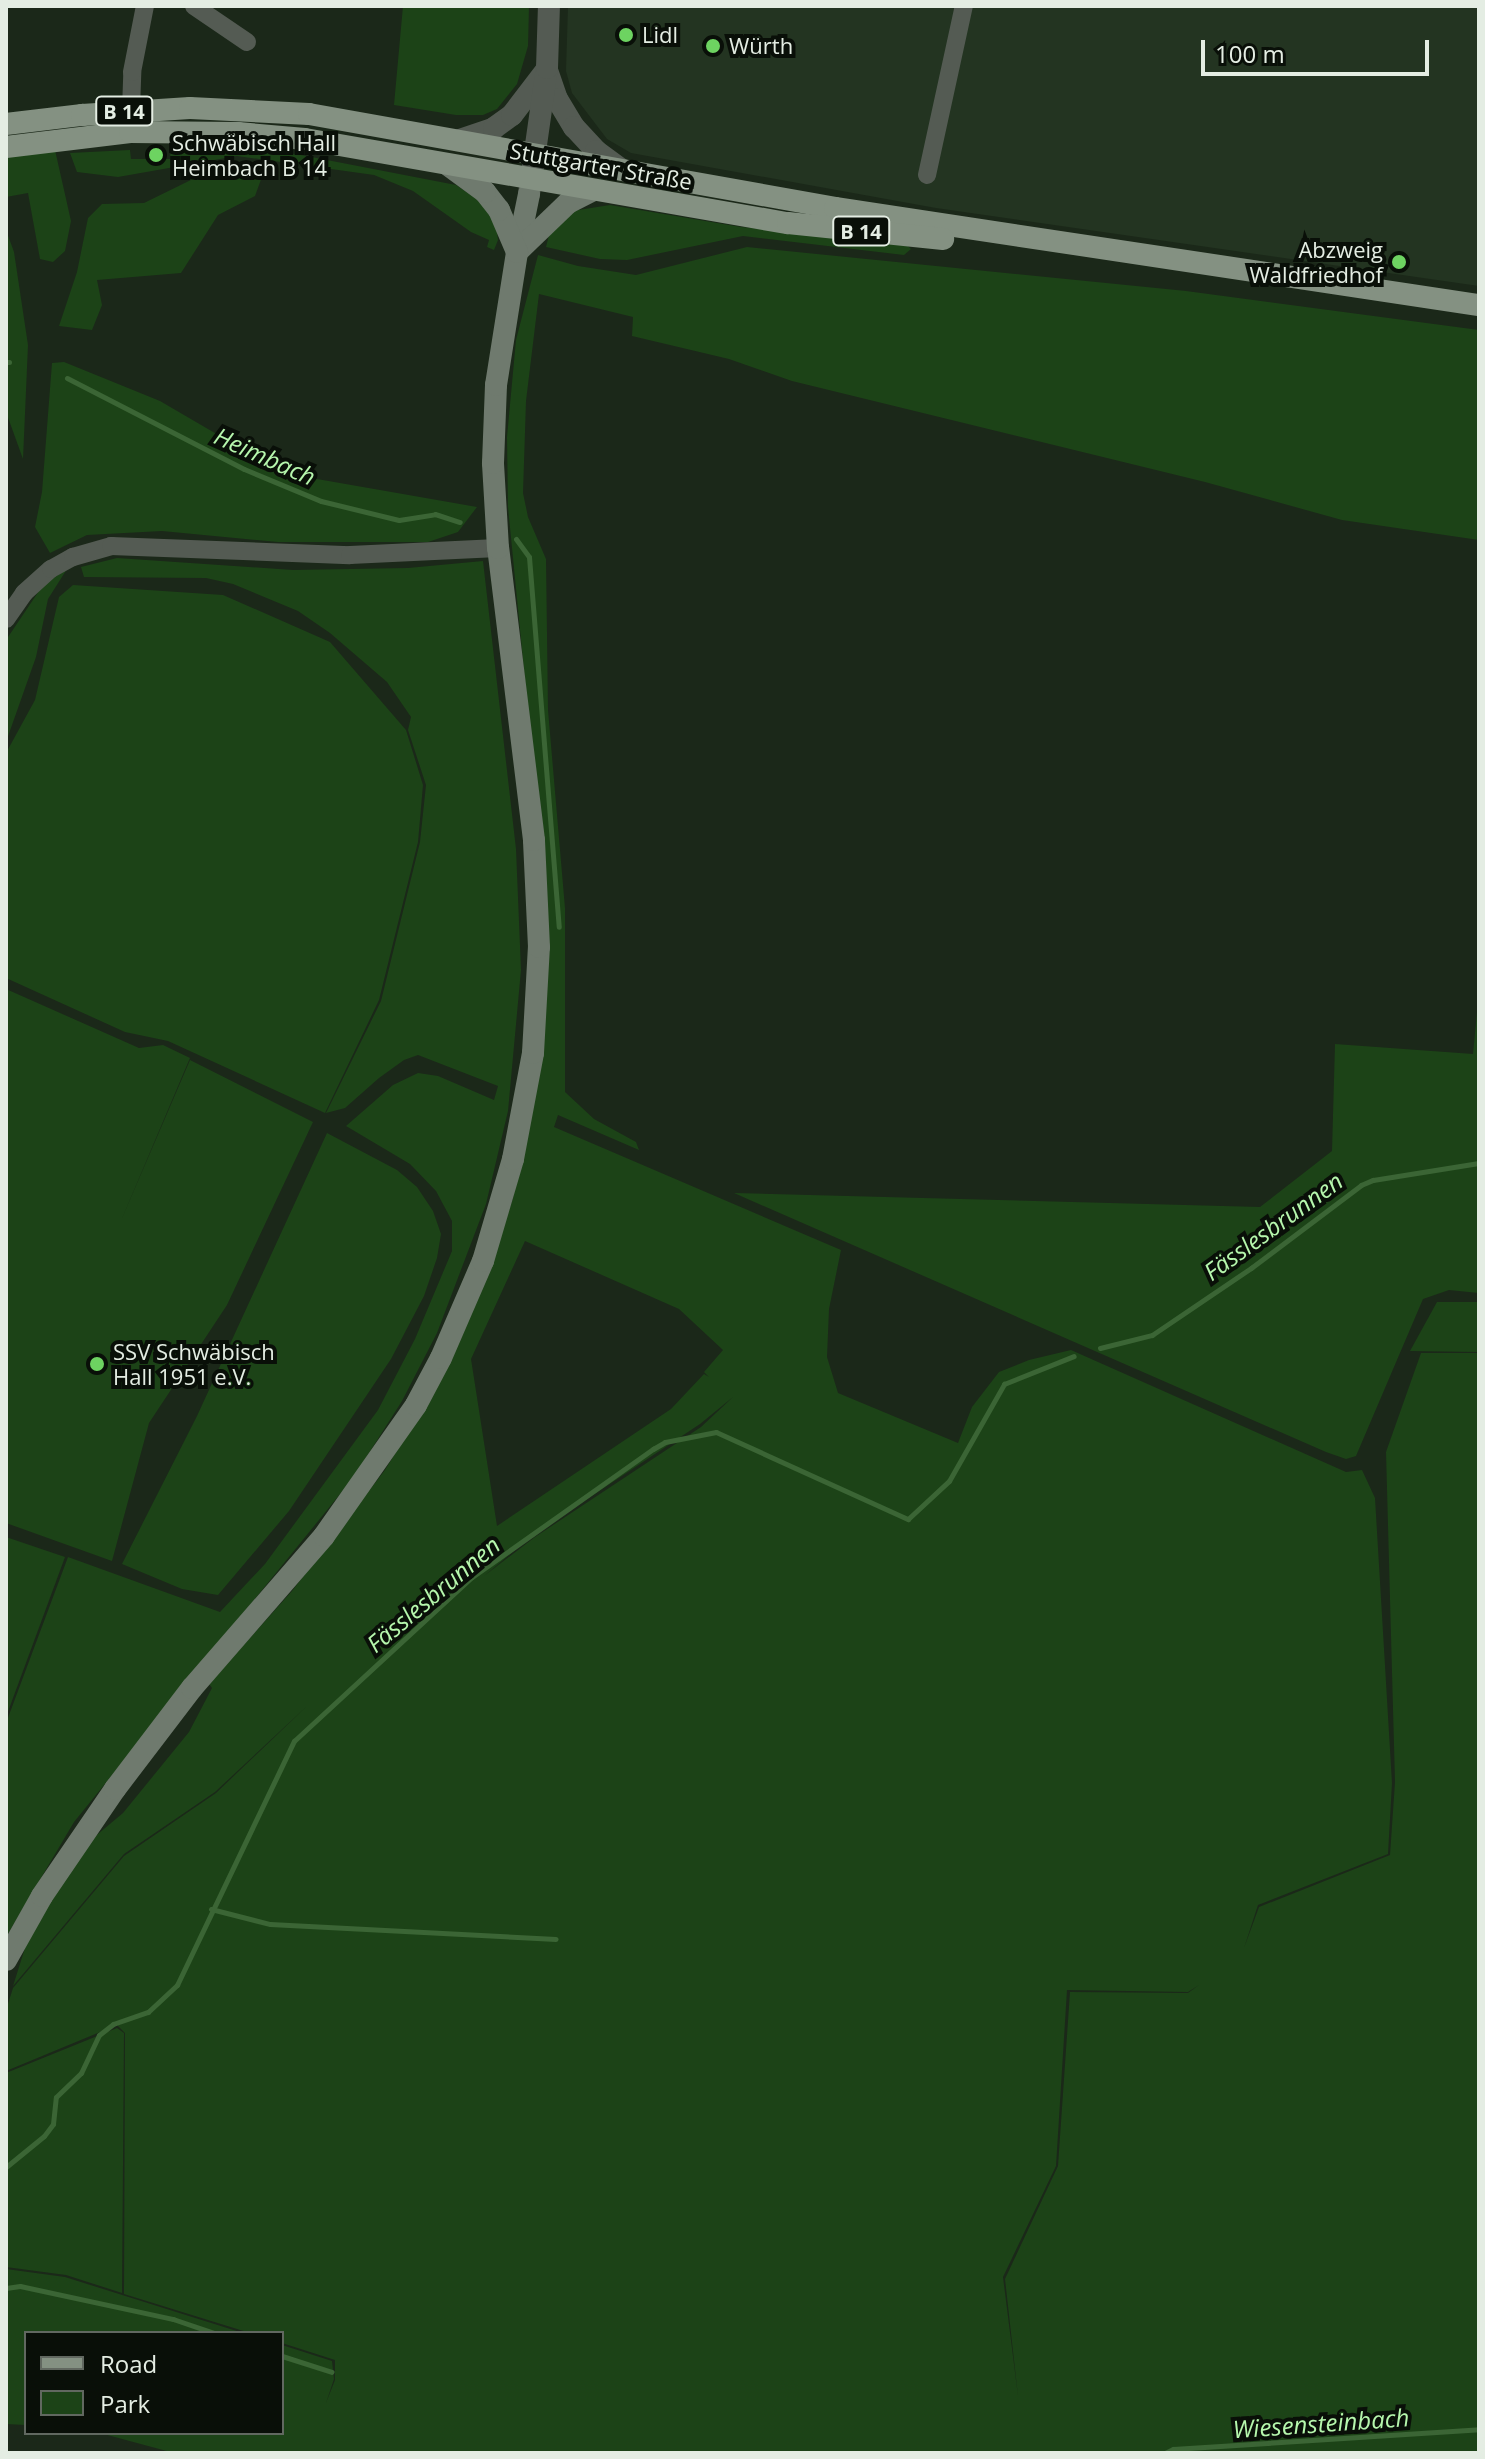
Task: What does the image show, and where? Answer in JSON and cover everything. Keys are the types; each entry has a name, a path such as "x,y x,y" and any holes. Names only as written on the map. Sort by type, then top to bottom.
{"main road":[{"name":"Stuttgarter Straße","path":"6,124 131,110 243,109 309,114 622,170 1194,265 1479,305"},
{"name":"Stuttgarter Straße","path":"6,147 130,132 238,133 305,139 448,165 530,188 592,191 788,223 1194,265"},
{"path":"448,165 485,192 518,245"},
{"path":"6,1960 42,1896 115,1789 192,1688 324,1536 386,1452 441,1358 495,1226 533,1053 539,947 534,840 498,548 493,463 496,385 530,188"},
{"path":"518,245 568,203 592,191"}],"street":[{"path":"131,110 132,72 145,6"},
{"path":"194,6 247,42"},
{"path":"530,188 547,68 549,6"},
{"path":"927,175 964,6"},
{"path":"460,140 494,128 512,115 547,68"},
{"path":"547,68 557,99 574,127 596,151 622,170"},
{"path":"9,609 39,578 61,563 111,546 350,555 498,548"}],"shaded area":[{"path":"568,6 1479,6 1479,286 936,208 631,153 607,139 572,93 566,71"}],"green space":[{"path":"403,6 529,6 528,46 517,84 497,109 483,115 456,115 394,105"},
{"path":"171,148 296,154 456,185 480,201 496,225 498,240 494,250 487,247 489,240 471,232 413,191 374,175 237,156 118,177 77,172 70,153 130,150 131,159 170,159"},
{"path":"55,150 71,221 65,251 53,262 40,259 28,193 6,197 6,157"},
{"path":"263,174 255,196 218,215 181,273 97,280 102,305 92,330 59,326 77,272 88,218 102,204 144,203 201,175"},
{"path":"610,205 741,227 905,243 911,249 904,255 743,236 627,260 600,259 546,247 549,235 572,211"},
{"path":"6,230 14,252 28,345 23,459 6,412"},
{"path":"747,247 1186,291 1479,330 1479,540 1342,520 1205,482 792,381 729,359 632,336 633,317 539,294 526,401 523,493 528,517 546,559 548,710 565,908 565,1092 594,1119 636,1142 639,1150 558,1115 554,1127 841,1250 829,1309 827,1357 838,1393 958,1443 972,1407 999,1372 1029,1360 1071,1350 1346,1472 1362,1470 1375,1498 1392,1783 1388,1854 1258,1905 1244,1948 1259,1907 1390,1855 1395,1782 1386,1452 1421,1353 1479,1353 1479,2453 174,2453 107,2435 284,2435 284,2346 332,2361 334,2379 326,2403 335,2380 335,2360 284,2344 284,2331 244,2331 124,2294 125,2033 117,2025 6,2071 6,2010 13,1988 124,1856 216,1793 307,1706 215,1792 124,1854 13,1986 31,1929 80,1849 123,1813 189,1732 212,1688 209,1684 292,1591 385,1470 427,1401 490,1268 513,1198 530,1118 539,823 508,507 507,437 516,340 538,255 578,266 636,275","holes":["525,1241 679,1309 723,1350 704,1372 709,1377 704,1374 671,1409 497,1526 471,1359","733,1397 701,1427 535,1537 484,1576 533,1535 700,1424","1199,1985 1188,1993 1070,1992 1058,2166 1005,2279 1018,2396 1003,2277 1056,2166 1067,1990 1188,1992"]},
{"path":"64,362 160,401 273,467 300,476 477,507 458,532 428,542 278,542 162,531 87,535 50,553 35,527 42,492 52,363"},
{"path":"117,558 293,570 408,568 483,561 516,849 521,970 508,1111 486,1204 437,1333 402,1401 353,1478 74,1822 6,1937 6,1723 68,1557 220,1612 265,1564 378,1410 415,1339 452,1251 452,1221 436,1191 410,1164 346,1126 393,1085 418,1073 438,1076 494,1100 498,1086 418,1055 404,1060 379,1078 345,1108 326,1113 381,1001 420,842 426,785 408,730 411,717 387,682 330,633 298,611 233,584 206,578 84,577 81,567"},
{"path":"67,569 48,599 36,657 6,742 6,640 43,585"},
{"path":"73,585 223,595 330,642 406,730 423,785 418,842 379,1000 325,1113 168,1041 125,1032 6,978 6,753 35,700 59,597"},
{"name":"SSV Schwäbisch Hall 1951 e.V.","path":"6,989 139,1048 163,1045 190,1058 120,1223 190,1060 313,1122 227,1305 149,1423 112,1561 6,1523"},
{"path":"1479,991 1479,1293 1449,1290 1423,1299 1356,1456 1346,1459 734,1193 1260,1207 1332,1151 1335,1044 1473,1054"},
{"path":"327,1133 397,1170 417,1187 433,1211 441,1234 437,1258 424,1296 391,1359 289,1511 218,1595 182,1589 122,1564 197,1416"},
{"path":"1437,1302 1479,1302 1479,1352 1410,1351"},
{"path":"6,1537 65,1557 6,1717"},
{"path":"117,2028 124,2033 122,2293 66,2275 6,2267 6,2073"},
{"path":"6,2269 65,2277 237,2331 24,2331 24,2425 6,2424"}],"waterway":[{"name":"Heimbach","path":"67,378 244,469 321,501 399,520 435,514 460,522"},
{"name":"Heimbach","path":"516,539 529,557 559,927"},
{"name":"Fässlesbrunnen","path":"1100,1348 1152,1335 1251,1268 1361,1185 1373,1180 1479,1163"},
{"name":"Fässlesbrunnen","path":"6,2167 44,2136 53,2124 56,2097 81,2073 99,2035 113,2024 148,2012 177,1985 294,1741 472,1577 653,1449 665,1442 716,1432 908,1519 949,1481 1004,1384 1074,1356"},
{"path":"211,1909 270,1924 556,1939"},
{"path":"6,2288 20,2286 173,2319 208,2331"},
{"path":"284,2357 332,2372"},
{"name":"Wiesensteinbach","path":"1165,2453 1173,2449 1479,2429"}],"place":[{"name":"Lidl","path":"626,35"},
{"name":"Würth","path":"713,46"},
{"name":"Schwäbisch Hall Heimbach B 14","path":"156,155"},
{"name":"Abzweig Waldfriedhof","path":"1399,262"},
{"name":"SSV Schwäbisch Hall 1951 e.V.","path":"97,1364"}]}
